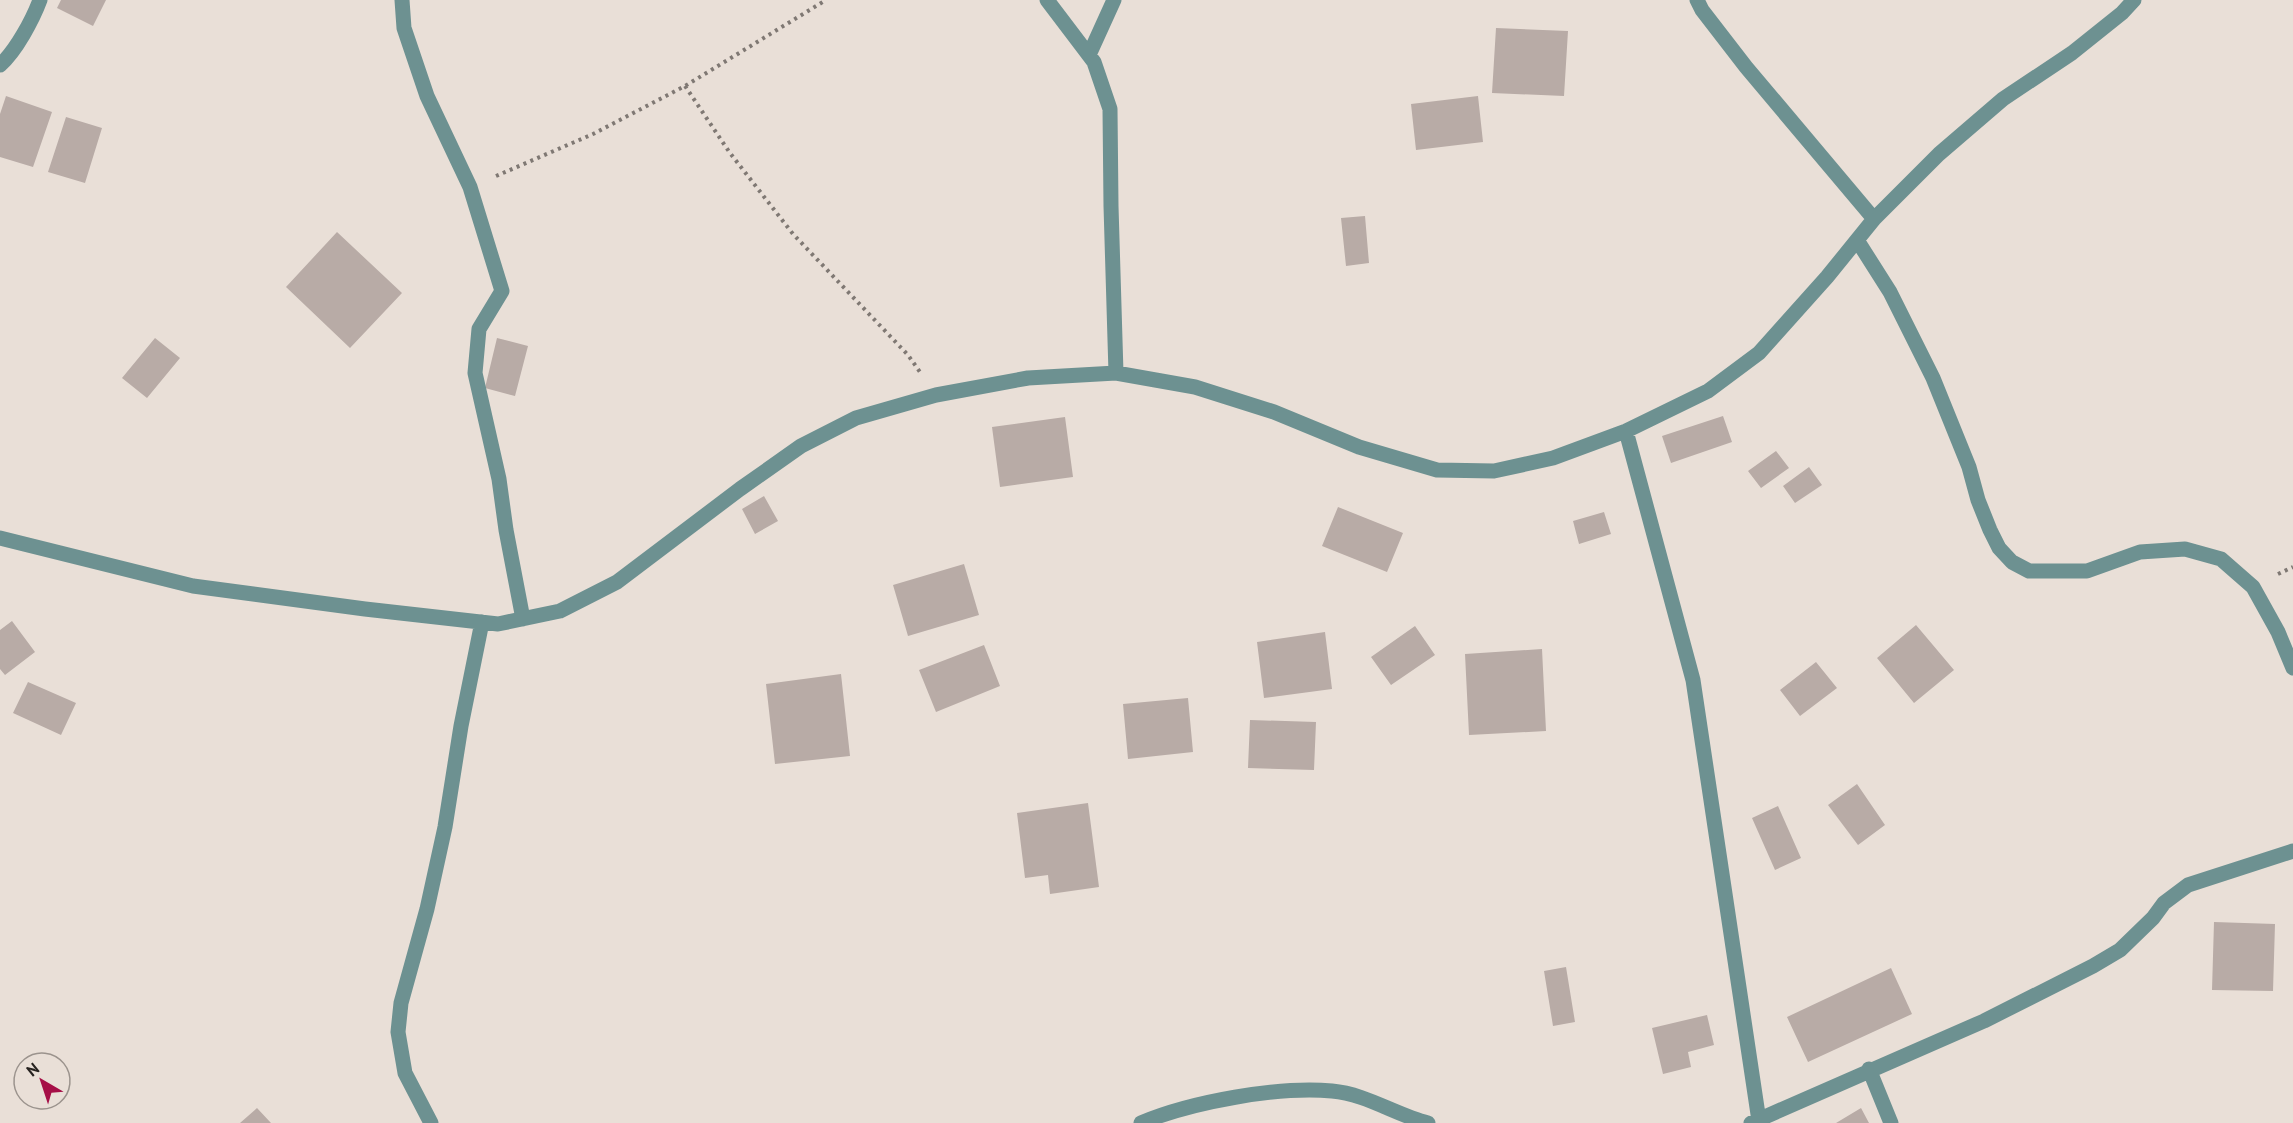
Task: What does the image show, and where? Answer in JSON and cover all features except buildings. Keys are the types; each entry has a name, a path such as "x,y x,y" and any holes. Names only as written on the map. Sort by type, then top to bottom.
{"street":[{"path":"0,64 30,22 40,0"},
{"path":"402,0 404,28 427,96 470,187 502,291 479,329 475,373 499,479 506,530 524,619"},
{"path":"1047,0 1094,62 1110,109 1110,206 1116,373"},
{"path":"1089,55 1114,0"},
{"path":"1697,0 1702,10 1746,67 1874,219"},
{"path":"2,540 193,586 498,624 560,611 617,582 801,446 856,418 936,395 1028,378 1116,373 1196,387 1274,412 1359,447 1437,470 1494,471 1553,458 1626,431 1708,391 1759,353 1827,277 1874,219 1939,154 2003,99 2072,53 2122,13 2134,0"},
{"path":"1857,240 1890,291 1928,369 1969,467 1978,500 1990,530 1999,548 2012,562 2029,571 2086,571 2140,552 2185,549 2221,559 2253,587 2293,668"},
{"path":"1626,431 1693,680 1755,1122 1984,1021 2093,966 2120,950 2153,918 2164,903 2188,885 2293,851"},
{"path":"431,1123 405,1072 398,1032 403,993 427,909 445,827 461,726 482,622"},
{"path":"1869,1070 1891,1123"},
{"path":"1141,1123 1204,1102 1281,1092 1332,1091 1366,1099 1393,1112 1428,1123"}],"path":[{"path":"470,187 593,134 685,86 826,0"},
{"path":"685,86 730,153 793,234 908,355 936,395"}]}
